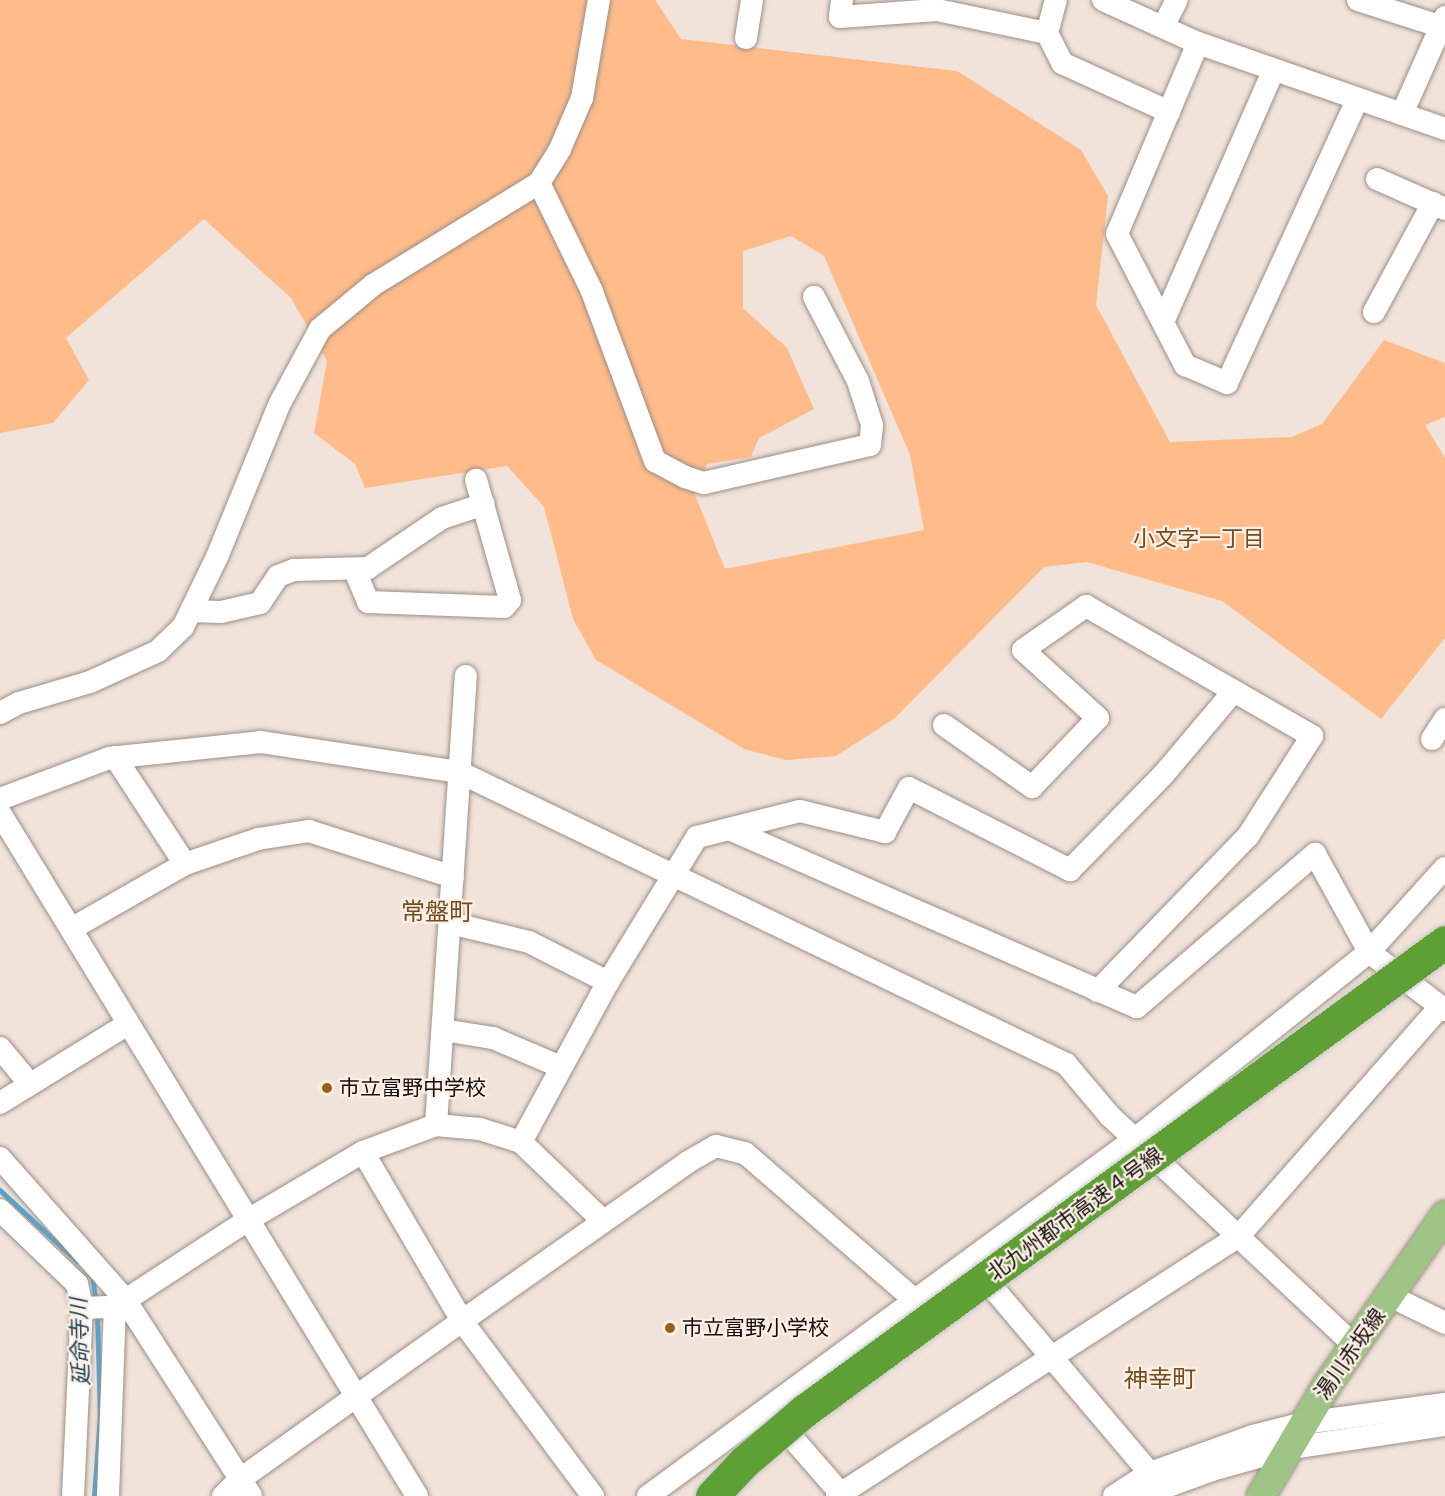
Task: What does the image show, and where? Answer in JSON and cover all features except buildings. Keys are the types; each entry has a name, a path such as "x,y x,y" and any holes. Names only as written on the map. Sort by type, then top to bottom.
{"highway":[{"name":"北九州都市高速４号線","path":"712,1496 744,1462 804,1412 1445,942"},
{"name":"北九州都市高速４号線","path":"739,1496 813,1431 1069,1247 1445,966"}],"main road":[{"name":"湯川赤坂線","path":"1261,1496 1354,1345 1445,1215"}],"street":[{"path":"0,713 20,703 90,682 158,651 183,627 192,611 280,403 320,329 373,285 538,183 560,148 582,98 599,0"},
{"path":"747,38 752,0"},
{"path":"842,0 840,17 937,5 1047,33"},
{"path":"1056,0 1047,33 1062,63 1169,112"},
{"path":"1103,0 1198,44 1445,129"},
{"path":"1163,27 1177,0"},
{"path":"1358,0 1444,24 1402,114"},
{"path":"1198,44 1117,234 1185,365 1227,383 1357,100"},
{"path":"1163,322 1273,71"},
{"path":"1374,312 1439,206 1377,179"},
{"path":"538,183 591,289 655,460 685,477 704,483 870,445 872,425 858,381 814,297"},
{"path":"355,571 368,602 504,607 510,600 476,480"},
{"path":"192,611 221,612 260,603 278,576 294,570 355,571 368,568 442,518 484,504"},
{"path":"944,725 1032,787 1098,718 1023,650 1086,606 1312,736 1248,836 1098,991"},
{"path":"436,1125 466,676"},
{"path":"521,1142 608,982 670,875 697,837 801,811 885,832 909,788 1070,870 1164,774 1233,692"},
{"path":"1432,739 1445,719"},
{"path":"0,799 115,758 261,742 459,772 1066,1064 1110,1116 1137,1138 1238,1237 1354,1345"},
{"path":"115,758 185,864"},
{"path":"0,813 417,1496"},
{"path":"729,829 1137,1007 1315,854 1369,952 1442,1009 1238,1237 840,1495 766,1407"},
{"path":"71,929 185,864 258,839 309,831 453,877"},
{"path":"648,1496 766,1407 1137,1138 1369,952 1445,868"},
{"path":"450,923 529,942 608,982"},
{"path":"0,1103 128,1024"},
{"path":"443,1030 494,1038 561,1067"},
{"path":"0,1048 30,1084"},
{"path":"82,1308 119,1302 248,1220 363,1152 436,1125 480,1129 521,1142 603,1221"},
{"path":"223,1496 245,1488 356,1396 603,1221 716,1146 745,1153 915,1300"},
{"path":"363,1152 462,1321 593,1496"},
{"path":"0,1158 119,1302 245,1488"},
{"path":"0,1210 77,1284 82,1308 73,1496"},
{"path":"969,1260 1150,1473"},
{"path":"1390,1296 1445,1323"},
{"path":"108,1496 119,1302"},
{"path":"1114,1496 1150,1473 1201,1452 1304,1423 1445,1404"},
{"path":"1142,1496 1179,1490 1291,1448 1445,1425"}],"shaded area":[{"path":"0,0 655,0 681,39 957,71 1081,150 1108,196 1096,305 1170,442 1291,437 1322,424 1384,340 1445,363 1445,417 1425,425 1445,458 1445,638 1381,719 1222,601 1087,562 1044,567 895,718 836,756 786,760 744,749 596,660 573,619 544,507 507,466 365,488 355,464 314,433 327,361 291,298 204,219 66,338 89,380 53,423 0,433","holes":["791,236 824,256 910,455 924,530 725,569 695,495 707,464 751,457 759,438 814,409 787,348 743,308 743,251"]}],"waterway":[{"name":"延命寺川","path":"0,1190 77,1261"},
{"name":"延命寺川","path":"93,1279 96,1300"},
{"name":"延命寺川","path":"94,1496 100,1416 97,1314"}],"place":[{"name":"市立富野中学校","path":"327,1088"},
{"name":"市立富野小学校","path":"670,1328"}],"district":[{"name":"小文字一丁目","path":"1199,539"},
{"name":"常盤町","path":"437,912"},
{"name":"神幸町","path":"1160,1379"}]}
